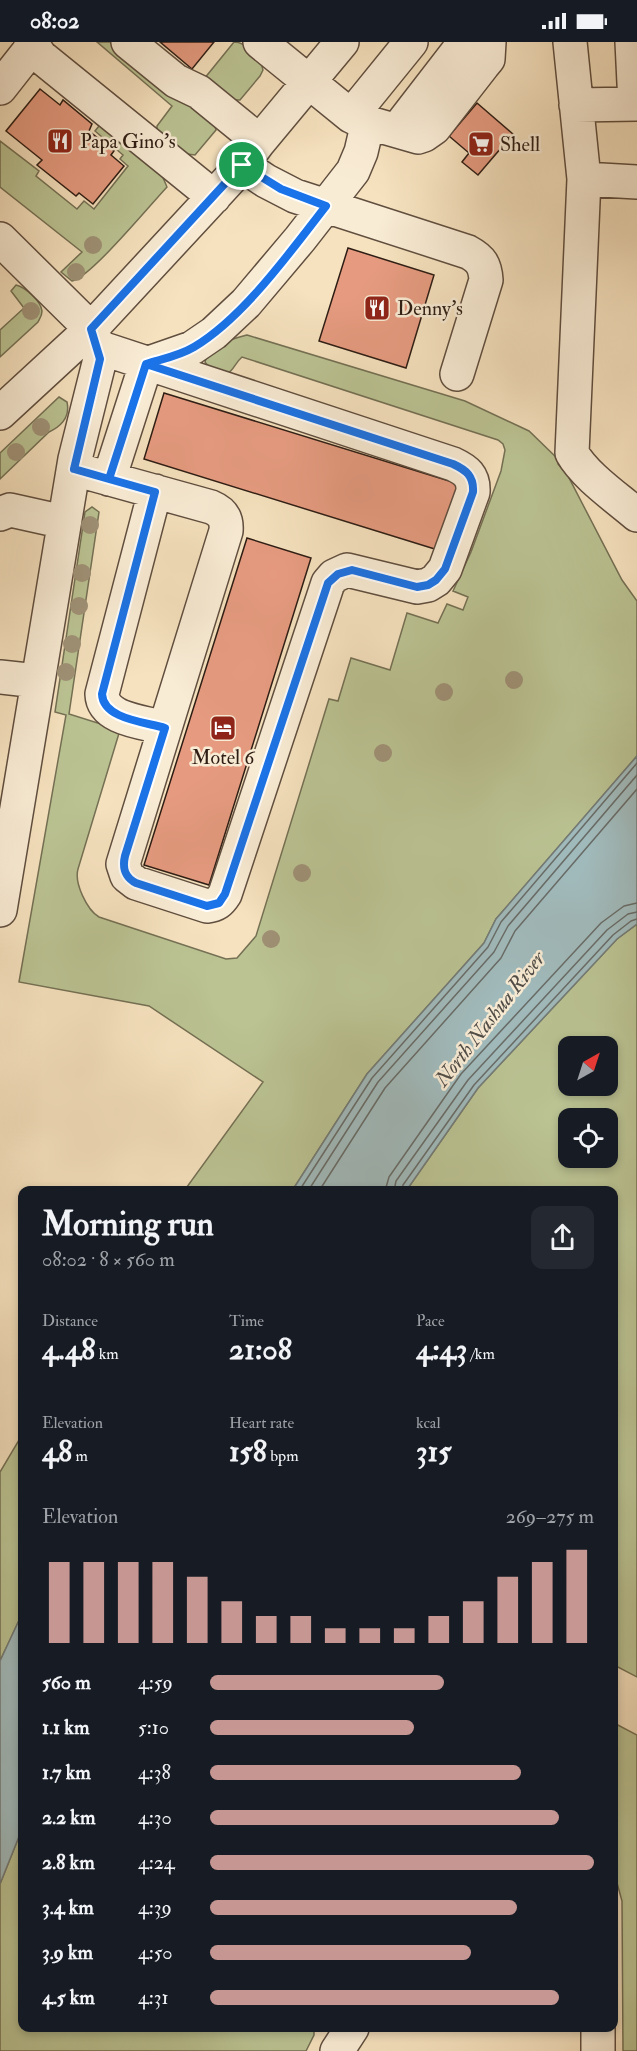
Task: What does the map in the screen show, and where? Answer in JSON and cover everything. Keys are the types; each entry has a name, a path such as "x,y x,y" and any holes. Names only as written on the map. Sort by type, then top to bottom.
{"street":[{"path":"128,42 176,81 199,92"},
{"path":"146,42 185,74 281,189 468,252 482,261 486,269 486,280 457,375"},
{"path":"260,42 308,82 373,123 418,137 434,128 488,59 489,42"},
{"path":"0,413 95,338 342,42"},
{"path":"146,364 192,348 214,333 246,303 326,206 356,165 411,42"},
{"path":"373,123 441,42"},
{"path":"373,123 465,42"},
{"path":"570,42 584,179 572,453 581,466 637,515"},
{"path":"576,105 636,104 632,42"},
{"path":"0,88 32,44 40,56 214,196"},
{"path":"584,179 637,182"},
{"path":"0,239 95,338 146,364 453,464 472,477 473,492 445,569 436,580 428,585 417,587 352,570 338,574 328,583 225,894 219,903 214,905 207,906 136,883 127,876 123,864 226,525 224,516 216,509 74,469"},
{"path":"0,910 64,522 100,359 95,338"},
{"path":"109,479 146,364"},
{"path":"155,492 102,694 104,705 114,714 165,728"},
{"path":"0,514 10,510 64,522"},
{"path":"0,677 37,681"},
{"path":"337,2051 349,2032"},
{"path":"598,2032 598,2051"}],"green space":[{"path":"97,42 113,42 215,126 216,130 195,155 187,154 157,130 157,126 172,106"},
{"path":"234,42 252,52 263,70 240,100 230,100 204,79"},
{"path":"95,116 161,173 167,187 106,254 81,277 72,281 61,272 82,252 0,187 0,141 39,171 36,176 77,209 84,201 94,209 128,166 120,159 123,155 95,131 99,126 92,120"},
{"path":"16,285 24,288 36,299 42,314 38,322 0,357 0,330 24,308 11,291"},
{"path":"247,335 465,401 529,431 558,459 558,464 568,476 622,580 637,601 637,756 496,919 484,943 367,1074 295,1186 188,1186 263,1082 149,1006 19,982 66,715 55,712 85,512 92,507 99,512 69,714 120,730 78,869 77,875 82,896 94,914 99,917 226,959 237,958 256,936 329,699 338,701 351,658 390,670 407,613 438,623 447,604 463,610 468,597 453,591 471,552 501,471 505,450 503,444 498,440 242,357 227,374 209,367 205,362 207,356 216,347"},
{"path":"59,397 67,402 68,407 64,420 0,479 0,453"},
{"path":"637,924 637,1677 618,1667 618,1186 409,1186 478,1088 617,939"},
{"path":"18,1442 18,1623 0,1661 0,1472"},
{"path":"618,1725 637,1735 637,2051 623,2051 622,1901 618,1887"},
{"path":"18,1839 18,2032 314,2032 306,2051 0,2051 0,1884"}],"water":[{"name":"North Nashua River","path":"637,756 637,924 617,939 478,1088 409,1186 295,1186 367,1074 484,943 496,919"},
{"path":"18,1623 18,1839 0,1884 0,1661"}],"building":[{"path":"160,42 214,42 192,69"},
{"name":"Papa Gino's","path":"40,89 60,105 63,100 92,124 89,131 114,151 111,155 124,166 93,204 79,193 76,196 37,165 42,160 6,131"},
{"name":"Shell","path":"477,103 513,134 478,175 462,162 469,153 449,136"},
{"name":"Denny's","path":"348,248 434,275 406,368 319,341"},
{"path":"164,393 459,484 438,550 144,459"},
{"name":"Motel 6","path":"247,538 311,558 209,885 144,865"}],"place":[{"name":"Papa Gino's","path":"60,141"},
{"name":"Shell","path":"481,144"},
{"name":"Denny's","path":"377,308"},
{"name":"Motel 6","path":"223,728"}],"route":[{"path":"242,165 91,329 100,359 74,469 109,479 146,364 453,464 472,477 473,492 445,569 436,580 425,587 417,587 352,570 334,576 328,583 225,894 219,903 207,906 136,883 127,876 123,864 165,728 114,714 108,710 102,699 155,492 109,479 128,421 146,364 192,348 214,333 246,303 326,206 295,196 242,165"}]}
